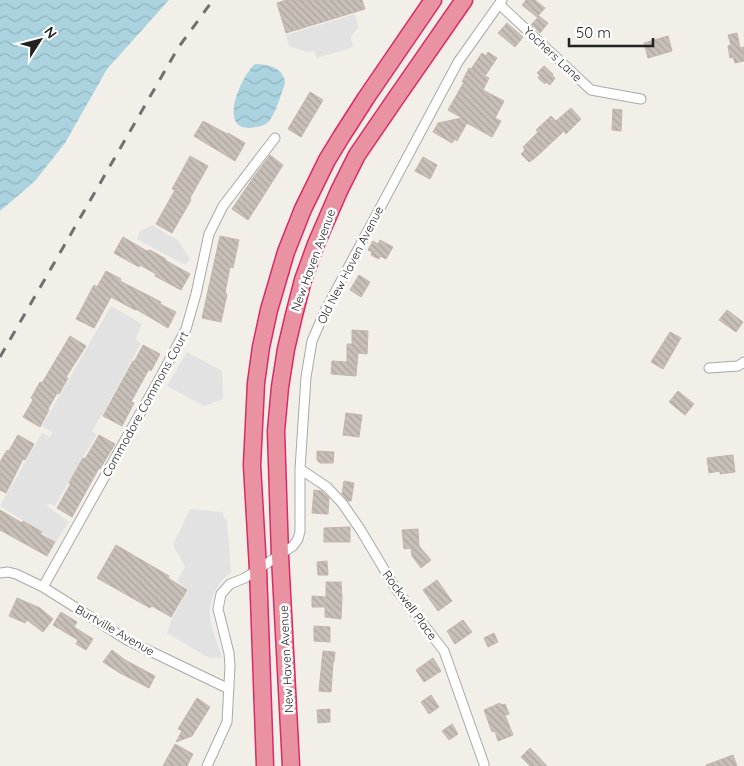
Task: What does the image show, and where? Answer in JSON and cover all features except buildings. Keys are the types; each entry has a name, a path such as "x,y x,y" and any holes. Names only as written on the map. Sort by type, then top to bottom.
{"highway":[{"name":"New Haven Avenue","path":"265,766 252,447 256,383 269,310 286,252 327,160 433,0"},
{"name":"New Haven Avenue","path":"290,766 276,431 286,350 294,315 316,244 339,191 357,156 464,0"},
{"path":"377,83 396,98"}],"street":[{"name":"Yochers Lane","path":"500,2 591,90 641,99"},
{"name":"Old New Haven Avenue","path":"207,766 227,722 230,666 229,653 218,608 221,594 235,581 258,570 294,546 300,531 300,469 306,377 312,341 325,311 458,62 500,2"},
{"name":"Commodore Commons Court","path":"43,587 186,329 209,234 223,206 275,138"},
{"path":"709,368 738,366 744,362"},
{"name":"Rockwell Place","path":"300,469 327,487 342,503 360,529 396,590 444,651 484,764"},
{"name":"Burtville Avenue","path":"0,573 16,574 43,587 127,640 229,689"}],"shaded area":[{"path":"355,14 358,28 352,35 353,46 351,48 317,58 315,52 307,52 289,46 286,35"},
{"path":"153,225 178,240 190,259 185,265 137,239 140,231"},
{"path":"111,306 142,324 136,338 141,343 92,431 97,434 55,506 46,505 69,522 56,542 0,506 42,433 50,437 53,433 42,426"},
{"path":"187,352 222,371 223,399 204,406 167,386"},
{"path":"190,509 223,512 224,518 227,520 231,573 219,584 210,608 212,628 222,657 211,658 204,655 167,633 172,618 188,590 177,581 185,567 173,545"}],"water":[{"path":"0,0 169,0 107,69 65,143 35,181 0,211"},
{"path":"255,64 275,68 282,74 285,84 275,112 268,122 256,127 244,127 236,123 234,104 243,81"}],"railway":[{"path":"0,357 178,48 213,0"}]}
